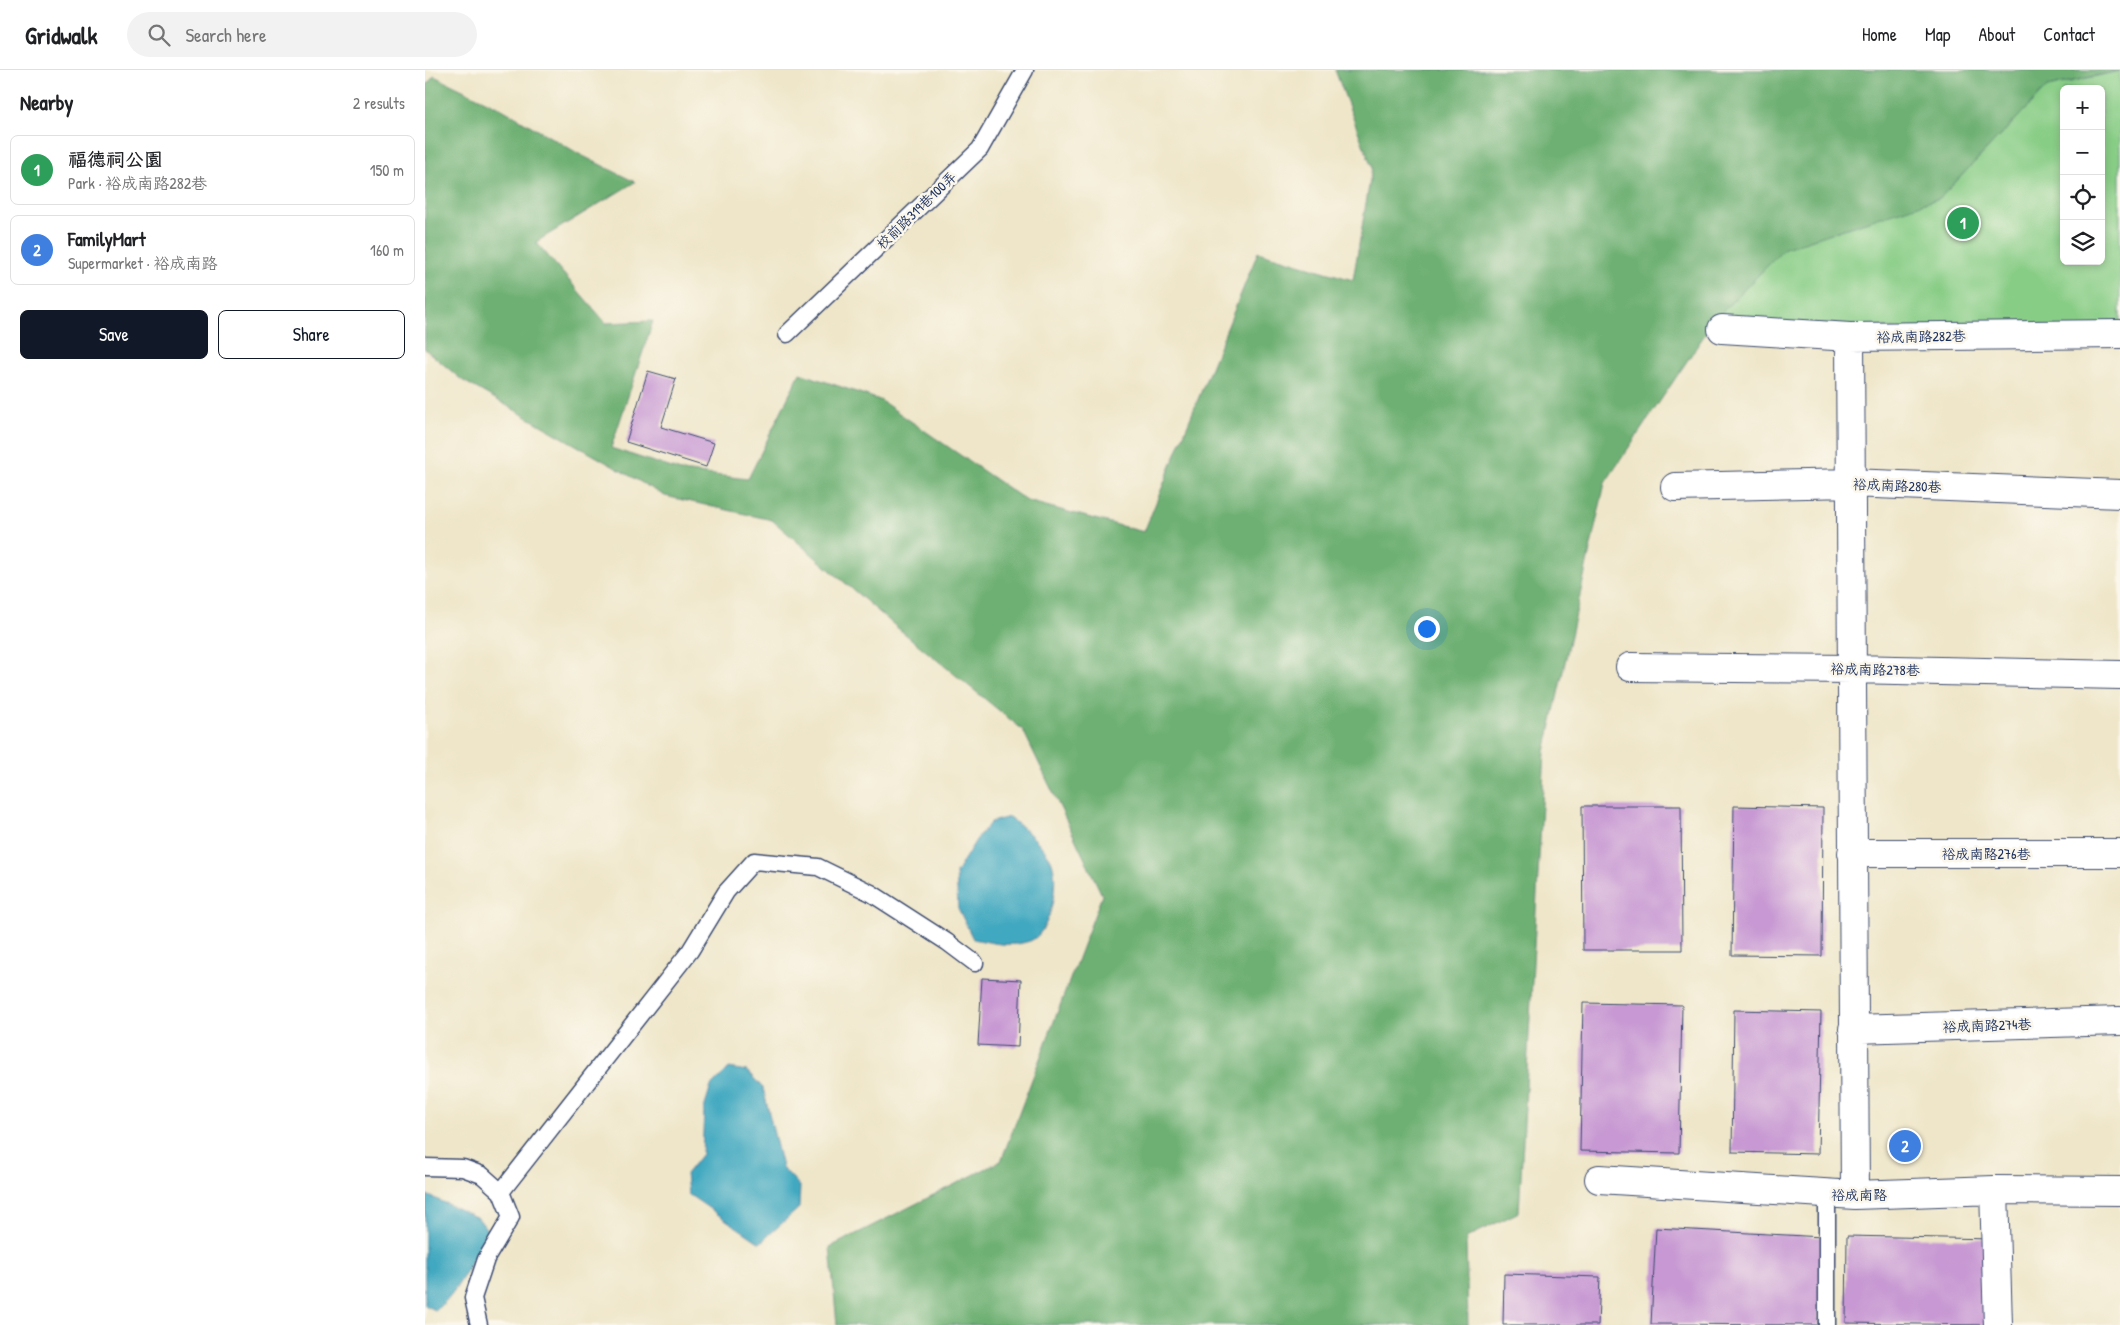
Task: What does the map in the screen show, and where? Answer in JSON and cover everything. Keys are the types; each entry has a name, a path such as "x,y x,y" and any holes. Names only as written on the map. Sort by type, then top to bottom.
{"street":[{"name":"裕成南路282巷","path":"1722,329 1851,336 2120,334"},
{"path":"1851,336 1855,1195"},
{"name":"裕成南路280巷","path":"1675,487 1851,483 2120,494"},
{"name":"裕成南路278巷","path":"1630,668 1852,669 2120,675"},
{"name":"裕成南路276巷","path":"1852,853 2120,853"},
{"name":"裕成南路274巷","path":"1853,1029 2120,1021"},
{"name":"裕成南路","path":"1599,1179 1855,1195 1994,1190 2120,1191"},
{"path":"1994,1190 1998,1325"}],"lane":[{"name":"校前路319巷100弄","path":"787,334 980,149 1025,70"},
{"path":"501,1192 690,951 726,892 754,861 818,867 871,893 947,942 975,963"},
{"path":"425,1167 463,1168 482,1175 501,1192 511,1217 486,1259 473,1298 479,1325"},
{"path":"1827,1194 1827,1325"}],"green space":[{"path":"1335,70 2120,70 2047,87 1940,198 1785,248 1716,318 1605,483 1545,752 1519,1212 1466,1238 1468,1325 837,1325 830,1247 1001,1161 1102,895 1023,730 894,625 772,520 665,496 462,380 425,349 425,87 434,76 502,109 581,155 635,182 536,242 606,323 653,321 611,448 681,471 748,479 800,373 880,400 1027,501 1144,532 1258,252 1353,280 1372,168"},
{"path":"2120,71 2120,343 1716,318 1785,247 1940,198 2047,87"}],"water":[{"path":"1009,817 1041,846 1050,858 1055,877 1049,916 1038,936 1030,941 1008,944 973,939 958,908 956,873 976,840 991,822"},
{"path":"729,1068 747,1071 763,1088 782,1167 800,1186 799,1208 760,1243 688,1194 686,1174 702,1154 704,1109 711,1086"},
{"path":"425,1194 478,1218 489,1232 458,1285 443,1304 435,1310 425,1305"}],"building":[{"path":"648,371 676,379 661,427 714,443 706,467 626,442"},
{"path":"1582,806 1681,806 1682,950 1583,950"},
{"path":"1734,806 1823,808 1822,956 1732,955"},
{"path":"982,978 1021,980 1018,1047 978,1045"},
{"path":"1583,1003 1682,1005 1679,1153 1580,1151"},
{"path":"1734,1010 1821,1012 1818,1154 1732,1152"},
{"path":"1656,1228 1823,1237 1818,1325 1651,1324"},
{"path":"1847,1236 1993,1239 1992,1325 1846,1323"},
{"path":"1504,1274 1600,1277 1598,1325 1503,1325"}],"place":[{"name":"福德祠公園","path":"1963,223"},
{"name":"FamilyMart","path":"1905,1146"}]}
